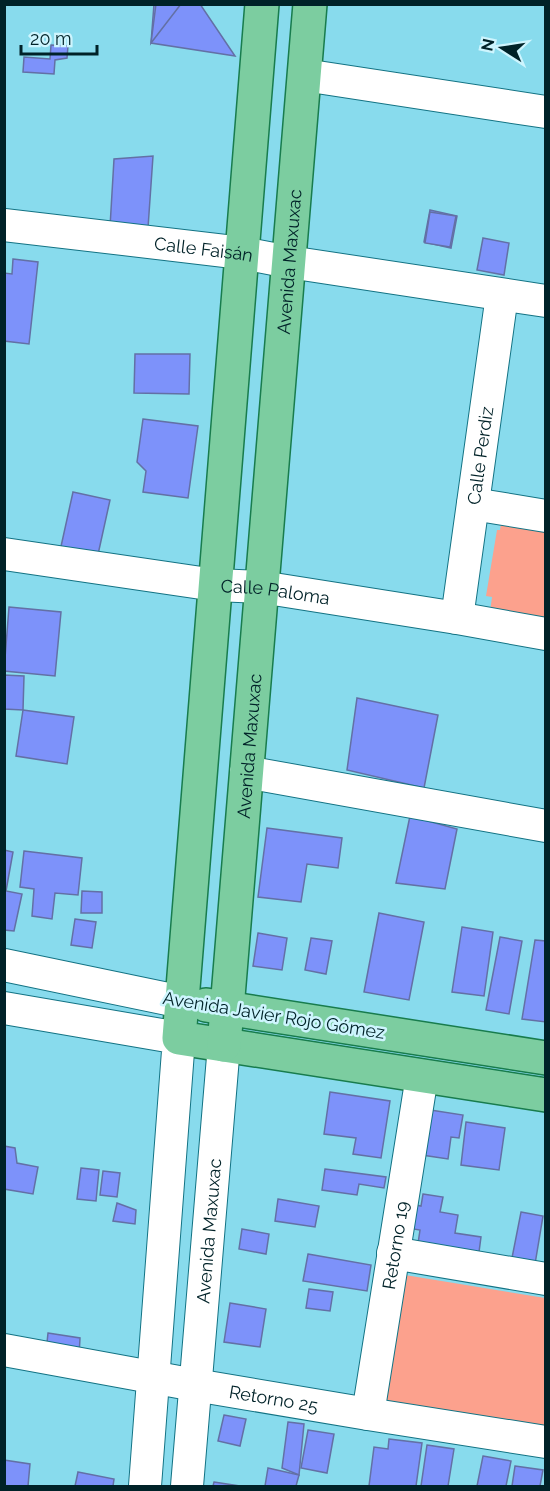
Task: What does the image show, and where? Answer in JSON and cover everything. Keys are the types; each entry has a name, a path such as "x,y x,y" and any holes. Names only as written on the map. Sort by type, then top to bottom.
{"main road":[{"path":"179,1038 262,4"},
{"name":"Avenida Maxuxac","path":"224,1045 310,4"},
{"path":"191,890 237,890"},
{"name":"Avenida Javier Rojo Gómez","path":"182,1002 546,1058"},
{"name":"Avenida Javier Rojo Gómez","path":"179,1038 546,1095"}],"street":[{"path":"304,75 546,112"},
{"name":"Calle Faisán","path":"4,225 242,253 546,301"},
{"name":"Calle Perdiz","path":"457,618 502,295"},
{"path":"473,504 546,516"},
{"name":"Calle Paloma","path":"4,554 215,585 261,587 546,634"},
{"path":"246,772 546,826"},
{"name":"Avenida Javier Rojo Gómez","path":"4,965 182,1002"},
{"name":"Avenida Javier Rojo Gómez","path":"4,1008 179,1038"},
{"path":"145,1486 179,1038"},
{"name":"Avenida Maxuxac","path":"187,1486 224,1045"},
{"name":"Retorno 19","path":"368,1414 422,1076"},
{"path":"169,1174 213,1176"},
{"path":"393,1253 546,1279"},
{"name":"Retorno 25","path":"4,1350 195,1385 546,1442"}],"shaded area":[{"path":"501,524 545,530 545,628 489,619 492,597 486,596 497,530 500,530"},
{"path":"399,1274 545,1298 545,1432 377,1400"}],"building":[{"path":"154,4 200,4 235,56 151,43"},
{"path":"156,4 181,4 151,43"},
{"path":"51,45 68,46 67,58 55,60 54,74 23,72 24,57 50,59"},
{"path":"153,156 148,228 110,227 114,159"},
{"path":"430,210 457,216 451,248 424,242"},
{"path":"430,212 456,216 450,247 425,243"},
{"path":"483,238 509,243 504,275 477,270"},
{"path":"13,259 38,262 29,344 4,341 4,273 12,274"},
{"path":"135,354 190,354 189,394 134,393"},
{"path":"143,419 198,426 188,498 143,492 146,471 137,462"},
{"path":"73,492 110,500 97,559 60,551"},
{"path":"9,607 61,612 55,676 4,671"},
{"path":"4,675 24,676 23,710 4,709"},
{"path":"357,698 438,715 424,788 347,770"},
{"path":"23,710 74,717 67,764 16,756"},
{"path":"410,816 457,829 445,889 396,883"},
{"path":"267,828 342,838 338,868 307,864 301,902 258,897"},
{"path":"4,850 13,852 6,891 22,894 14,931 4,930"},
{"path":"24,851 82,858 78,895 55,893 52,919 32,916 34,889 20,887"},
{"path":"82,891 102,892 102,913 81,913"},
{"path":"379,913 424,922 409,1000 364,992"},
{"path":"75,919 96,922 92,948 71,945"},
{"path":"462,927 493,932 484,996 452,992"},
{"path":"258,933 287,938 282,970 253,966"},
{"path":"500,937 522,941 509,1014 486,1010"},
{"path":"311,938 332,941 326,974 305,970"},
{"path":"535,940 546,941 546,1022 522,1019"},
{"path":"330,1092 390,1101 381,1158 353,1154 356,1138 324,1134"},
{"path":"424,1109 463,1115 459,1138 451,1137 448,1159 422,1155"},
{"path":"466,1122 505,1128 499,1170 461,1165"},
{"path":"4,1146 15,1148 17,1163 38,1167 33,1194 4,1189"},
{"path":"81,1168 99,1170 96,1201 77,1199"},
{"path":"325,1169 386,1177 384,1188 359,1184 357,1195 322,1190"},
{"path":"103,1171 120,1173 117,1197 100,1195"},
{"path":"423,1194 443,1197 440,1212 458,1215 455,1233 481,1237 479,1252 417,1250 420,1230 402,1227 405,1203 421,1206"},
{"path":"278,1199 319,1206 315,1227 275,1221"},
{"path":"117,1203 136,1210 135,1224 113,1221"},
{"path":"521,1212 543,1216 534,1270 510,1268"},
{"path":"242,1229 269,1234 266,1254 239,1249"},
{"path":"308,1254 371,1265 367,1291 303,1281"},
{"path":"309,1289 333,1292 330,1311 306,1308"},
{"path":"230,1303 266,1309 260,1347 224,1342"},
{"path":"48,1333 80,1338 79,1357 46,1352"},
{"path":"224,1415 246,1419 240,1446 218,1441"},
{"path":"288,1422 304,1424 299,1475 282,1468"},
{"path":"308,1430 334,1434 327,1473 301,1468"},
{"path":"389,1439 422,1443 416,1486 369,1486 374,1447 388,1449"},
{"path":"427,1445 454,1449 448,1486 421,1486"},
{"path":"483,1456 511,1461 506,1486 477,1486"},
{"path":"4,1460 30,1464 28,1486 4,1486"},
{"path":"515,1466 543,1470 540,1486 512,1486"},
{"path":"268,1468 299,1475 296,1486 265,1486"},
{"path":"78,1472 114,1479 113,1486 75,1486"},
{"path":"214,1482 240,1486 213,1486"}]}
